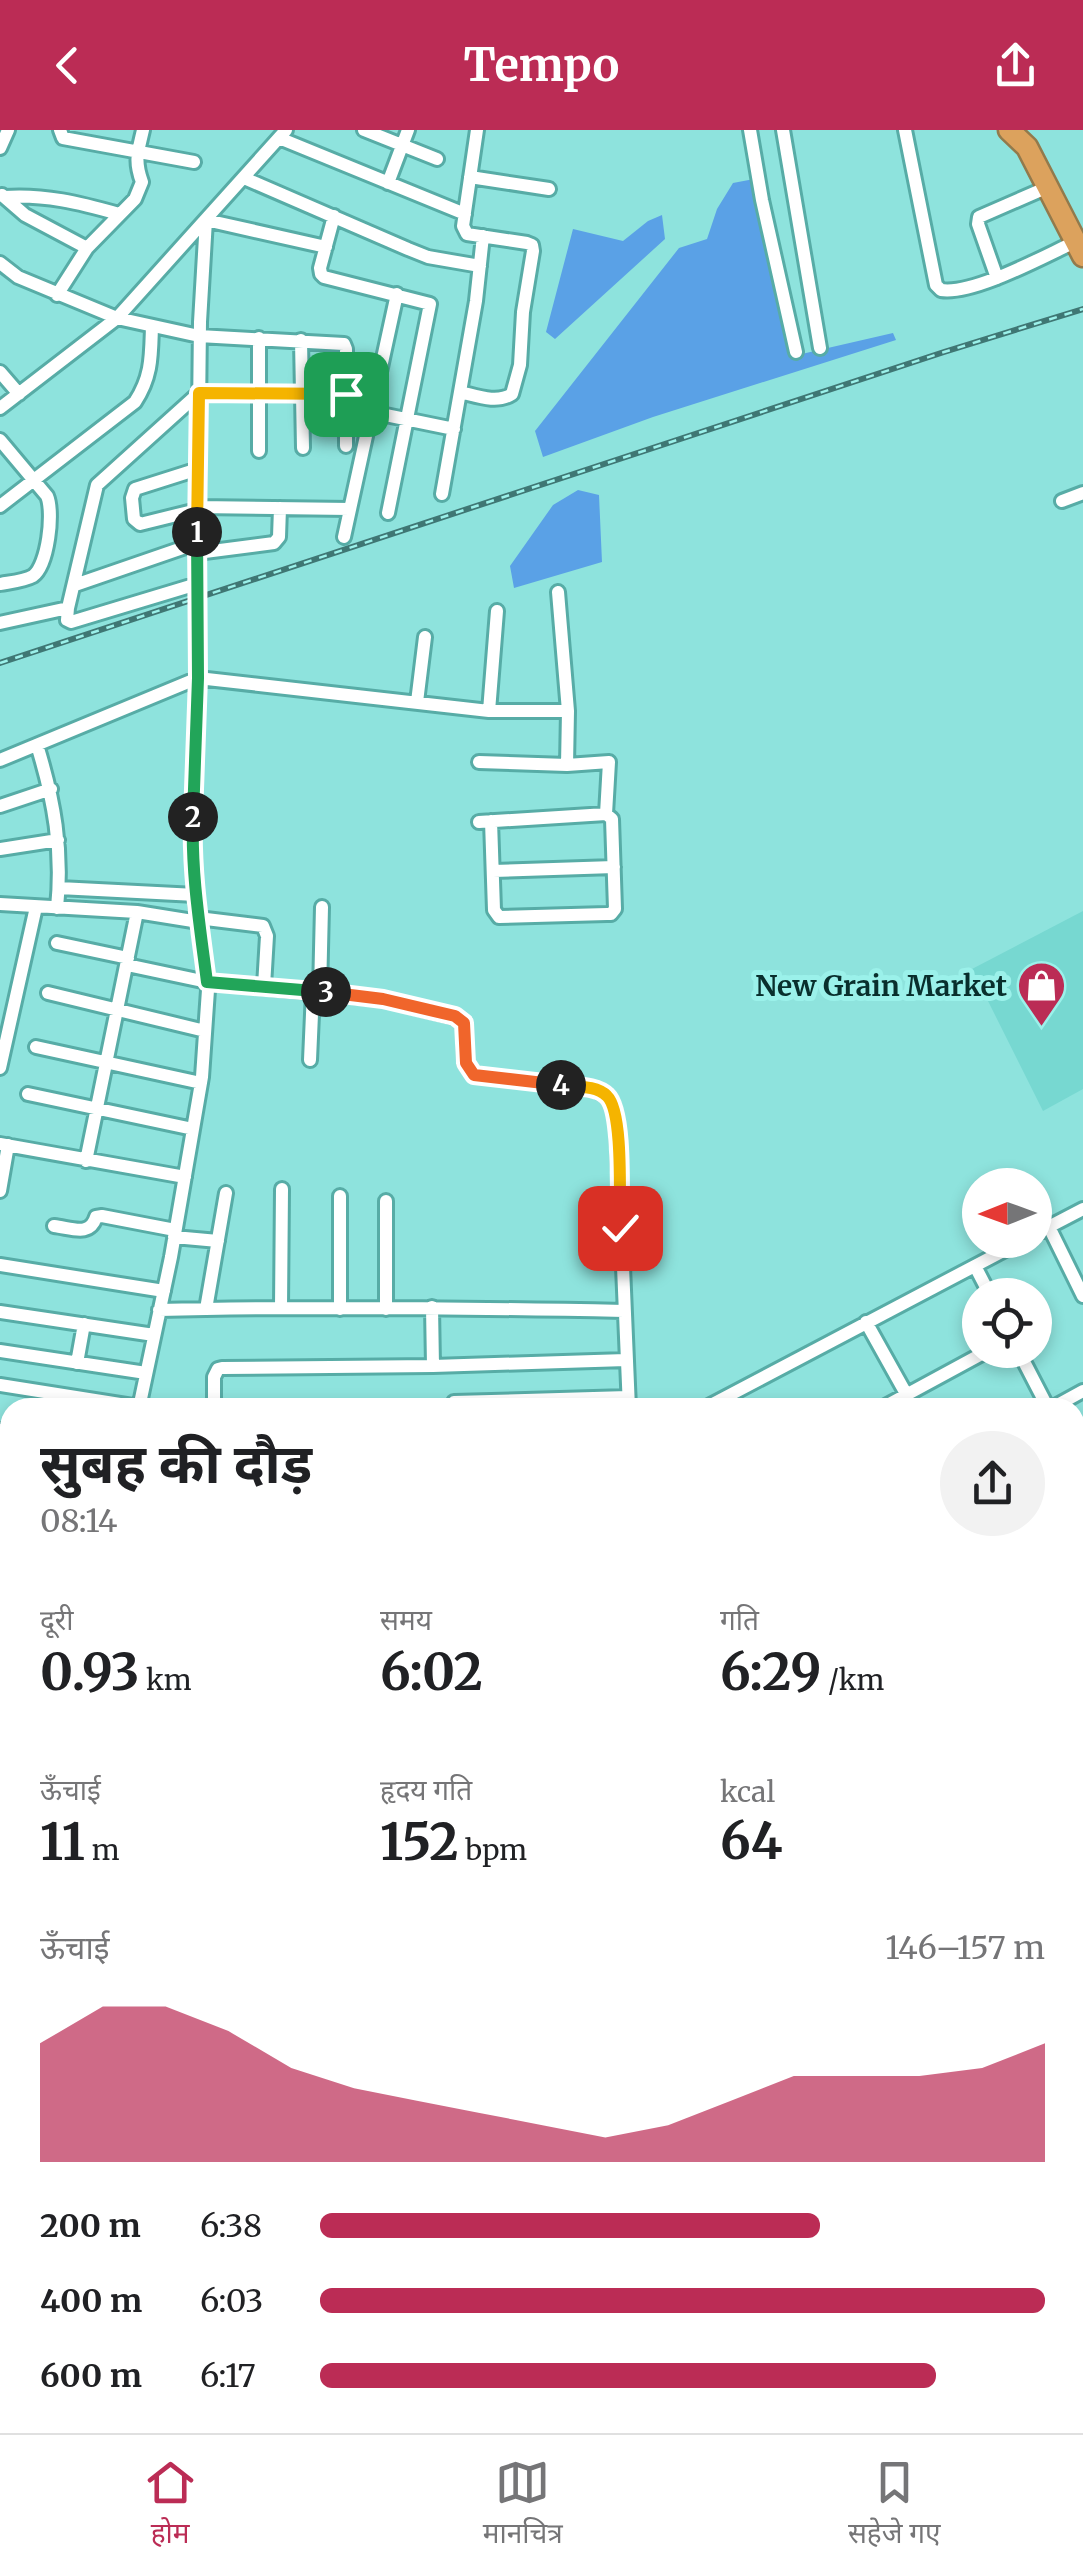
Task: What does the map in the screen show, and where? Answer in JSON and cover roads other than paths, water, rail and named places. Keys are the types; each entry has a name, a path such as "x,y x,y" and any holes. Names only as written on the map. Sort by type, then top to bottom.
{"highway":[{"path":"1010,130 1027,147 1079,249"}],"street":[{"path":"0,148 8,130"},
{"path":"60,130 64,138 194,162"},
{"path":"57,294 87,248 141,189 136,170 143,130"},
{"path":"364,130 437,159"},
{"path":"388,183 408,130"},
{"path":"460,392 494,399 512,394 520,364 532,259 532,246 527,242 464,231 478,130"},
{"path":"750,130 796,352"},
{"path":"783,130 820,348"},
{"path":"905,130 936,285 941,290 950,292 1079,249"},
{"path":"0,408 117,318 283,134 465,214"},
{"path":"470,177 549,189"},
{"path":"244,178 428,257 480,266"},
{"path":"997,278 978,224 980,217 1048,186"},
{"path":"2,195 52,198 119,214"},
{"path":"2,195 25,215 87,248"},
{"path":"334,216 320,274 428,302 431,308 388,512"},
{"path":"206,220 326,248"},
{"path":"141,1398 185,1177 205,1030 207,982 192,846 198,671 200,336 206,220"},
{"path":"442,494 483,236"},
{"path":"0,283 6,267 57,294 117,318 200,336 344,344 346,446"},
{"path":"344,537 397,294"},
{"path":"0,506 135,402 146,386 152,326"},
{"path":"258,451 259,338"},
{"path":"301,340 303,448"},
{"path":"0,372 19,394"},
{"path":"197,584 67,620 97,485 199,393 346,394"},
{"path":"371,412 454,429"},
{"path":"0,440 52,506 42,567 30,578 0,584"},
{"path":"198,469 135,489 134,519 140,524 197,509 350,509"},
{"path":"1062,501 1083,493"},
{"path":"75,585 197,548 278,541 280,508"},
{"path":"558,592 568,710 567,765"},
{"path":"0,622 68,608"},
{"path":"490,711 498,611"},
{"path":"418,702 425,637"},
{"path":"0,760 198,671 490,711 568,710"},
{"path":"36,745 51,790 58,840 57,908"},
{"path":"479,762 608,762 606,814"},
{"path":"0,806 51,790"},
{"path":"606,814 612,819 614,912 499,917 494,910 485,821 606,814"},
{"path":"0,849 58,840"},
{"path":"492,872 614,867"},
{"path":"59,888 196,895"},
{"path":"0,904 137,912 263,926 267,936 264,986"},
{"path":"310,1060 322,906"},
{"path":"0,1068 36,908"},
{"path":"86,1161 137,912"},
{"path":"57,944 207,982 383,999 460,1019 464,1023 466,1063 474,1075 593,1089 606,1094 614,1106 618,1125 628,1398"},
{"path":"48,993 205,1030"},
{"path":"36,1047 200,1083"},
{"path":"28,1094 193,1129"},
{"path":"0,1191 4,1144 185,1177"},
{"path":"281,1308 282,1189"},
{"path":"206,1308 226,1192"},
{"path":"340,1196 340,1309"},
{"path":"386,1201 386,1309"},
{"path":"1052,1225 1083,1209"},
{"path":"54,1226 88,1229 94,1226 96,1217 102,1216 218,1241"},
{"path":"1052,1235 1083,1296"},
{"path":"724,1398 990,1258"},
{"path":"0,1264 164,1291"},
{"path":"975,1266 981,1278"},
{"path":"159,1310 432,1307 624,1312"},
{"path":"432,1307 433,1366"},
{"path":"0,1312 154,1335"},
{"path":"866,1322 909,1398"},
{"path":"77,1363 84,1324"},
{"path":"0,1351 146,1373"},
{"path":"214,1398 214,1378 222,1368 626,1360"},
{"path":"916,1398 962,1368"},
{"path":"1028,1368 1044,1398"},
{"path":"0,1386 79,1398"}],"water":[{"path":"754,179 793,356 893,333 896,340 653,417 543,457 535,431 679,248 707,239 717,209 733,183"},
{"path":"662,215 665,239 555,339 546,332 573,229 623,241"},
{"path":"578,490 599,495 602,562 514,588 510,566 553,505"}],"railway":[{"path":"0,663 1083,309"}],"place":[{"name":"New Grain Market","path":"1042,1028"}]}
